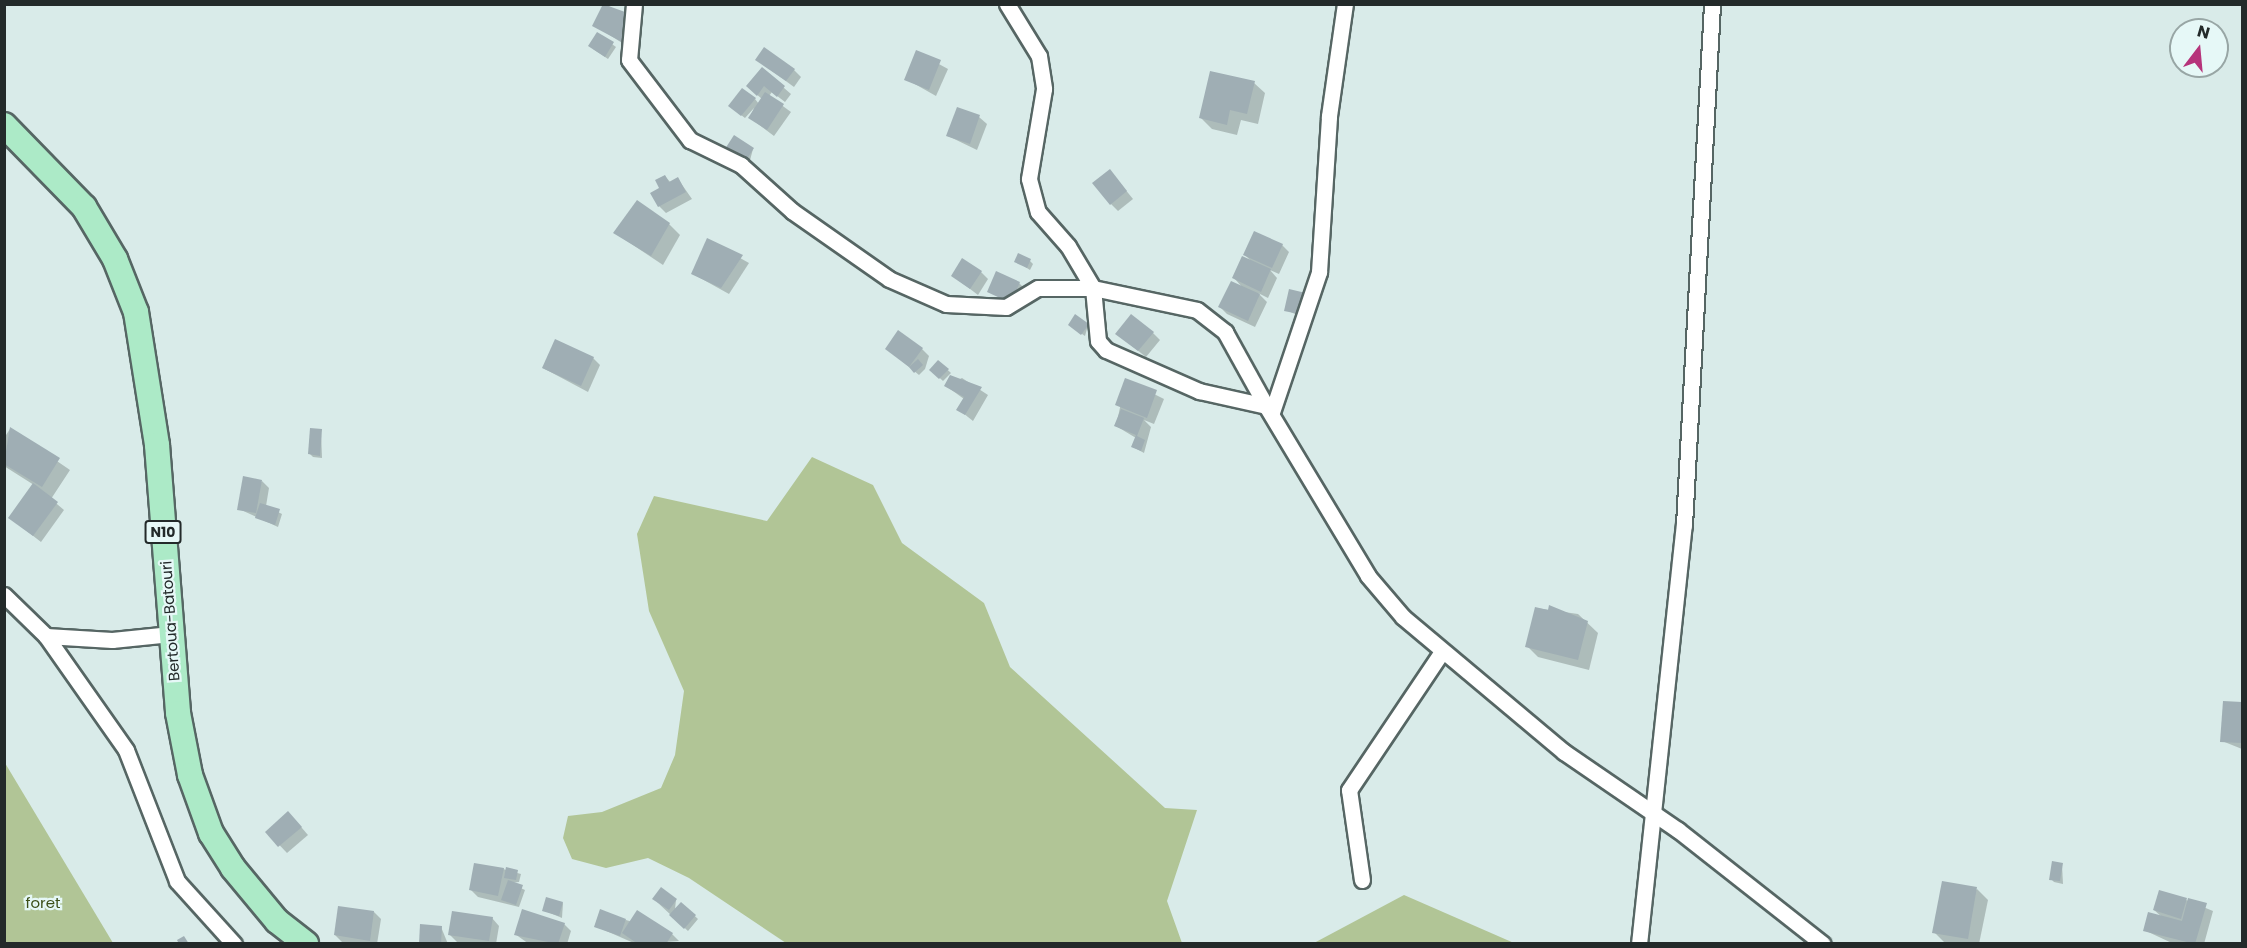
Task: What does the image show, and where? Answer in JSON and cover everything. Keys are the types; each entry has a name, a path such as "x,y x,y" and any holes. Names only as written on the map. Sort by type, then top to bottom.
{"highway":[{"name":"Bertoua-Batouri","path":"4,125 84,207 115,259 136,312 157,445 181,740 211,833 263,905 306,944"}],"street":[{"path":"634,4 629,60 690,140 741,165 792,211 905,289 946,304 996,308 1038,288 1093,288 1209,316 1241,356 1269,409 1368,576 1441,653 1564,752 1653,812 1823,944"},
{"path":"1007,4 1039,56 1044,89 1029,180 1038,212 1068,246 1093,288 1098,341 1106,350 1199,391 1269,409"},
{"path":"1269,409 1319,272 1329,116 1345,4"},
{"path":"1640,944 1684,525 1712,4"},
{"path":"4,595 46,636 126,750 177,881 234,944"},
{"path":"46,636 112,640 171,634"},
{"path":"1362,880 1349,790 1441,653"}],"green space":[{"path":"812,457 873,485 902,543 984,603 1010,667 1165,808 1197,810 1167,901 1182,943 786,943 689,878 648,858 606,868 572,859 563,838 568,816 602,812 661,788 675,755 684,691 649,611 637,534 654,496 767,521"},
{"name":"foret","path":"5,763 113,943 5,943"},
{"path":"1404,895 1514,943 1314,943"}],"building":[{"path":"603,4 636,16 622,42 592,26"},
{"path":"597,32 614,42 605,57 588,46"},
{"path":"764,47 795,69 786,81 755,60"},
{"path":"916,50 941,60 929,90 904,80"},
{"path":"762,67 785,86 777,97 764,86 757,96 746,86"},
{"path":"1210,71 1255,81 1247,114 1230,110 1227,125 1199,118"},
{"path":"742,88 756,98 741,116 728,106"},
{"path":"765,92 784,104 767,130 748,118"},
{"path":"957,107 980,115 970,144 946,136"},
{"path":"734,135 754,148 745,162 725,149"},
{"path":"1110,169 1127,191 1110,205 1092,183"},
{"path":"665,175 669,182 678,177 686,192 658,207 650,193 659,188 655,180"},
{"path":"637,200 670,223 651,256 613,233"},
{"path":"1254,231 1283,244 1272,268 1243,255"},
{"path":"707,238 743,255 721,288 691,274"},
{"path":"1018,253 1031,259 1027,268 1014,262"},
{"path":"1242,256 1271,269 1261,292 1232,278"},
{"path":"962,258 982,271 970,289 951,276"},
{"path":"996,271 1020,282 1011,303 987,292"},
{"path":"1231,281 1260,294 1248,321 1218,307"},
{"path":"1289,289 1310,294 1304,315 1284,311"},
{"path":"1075,314 1089,324 1081,335 1068,325"},
{"path":"1131,314 1154,332 1138,351 1115,334"},
{"path":"898,330 923,348 909,367 885,349"},
{"path":"555,339 594,357 581,386 542,368"},
{"path":"918,359 923,365 914,373 909,367"},
{"path":"938,360 949,369 939,379 929,370"},
{"path":"950,375 982,387 965,415 956,410 964,397 944,386"},
{"path":"1125,378 1157,390 1147,418 1115,405"},
{"path":"1121,409 1144,418 1137,436 1145,440 1141,451 1131,447 1136,435 1114,426"},
{"path":"10,427 60,458 42,487 4,464"},
{"path":"310,428 322,429 320,456 308,454"},
{"path":"243,476 262,480 256,513 237,510"},
{"path":"33,483 58,502 33,536 8,518"},
{"path":"260,503 280,509 275,525 255,518"},
{"path":"1549,605 1588,621 1578,660 1525,647 1535,607 1548,610"},
{"path":"2223,701 2242,702 2242,743 2220,742"},
{"path":"288,811 302,827 278,847 265,832"},
{"path":"2052,861 2063,863 2060,881 2049,880"},
{"path":"474,863 504,868 498,896 469,890"},
{"path":"506,867 518,870 516,880 504,878"},
{"path":"508,880 523,885 516,905 501,900"},
{"path":"1942,881 1977,887 1968,939 1932,933"},
{"path":"661,887 677,899 669,910 652,899"},
{"path":"2159,890 2187,898 2181,919 2153,910"},
{"path":"546,897 563,902 559,916 542,911"},
{"path":"2188,898 2207,903 2195,944 2143,931 2148,912 2182,921"},
{"path":"681,902 696,915 684,929 669,915"},
{"path":"338,906 374,911 370,941 334,935"},
{"path":"522,909 565,923 558,944 514,935"},
{"path":"600,909 626,919 620,936 594,927"},
{"path":"637,910 673,933 666,944 638,944 622,933"},
{"path":"452,911 493,917 489,941 448,935"},
{"path":"420,924 442,926 441,944 419,944"},
{"path":"184,936 189,944 179,944 177,940"}]}
